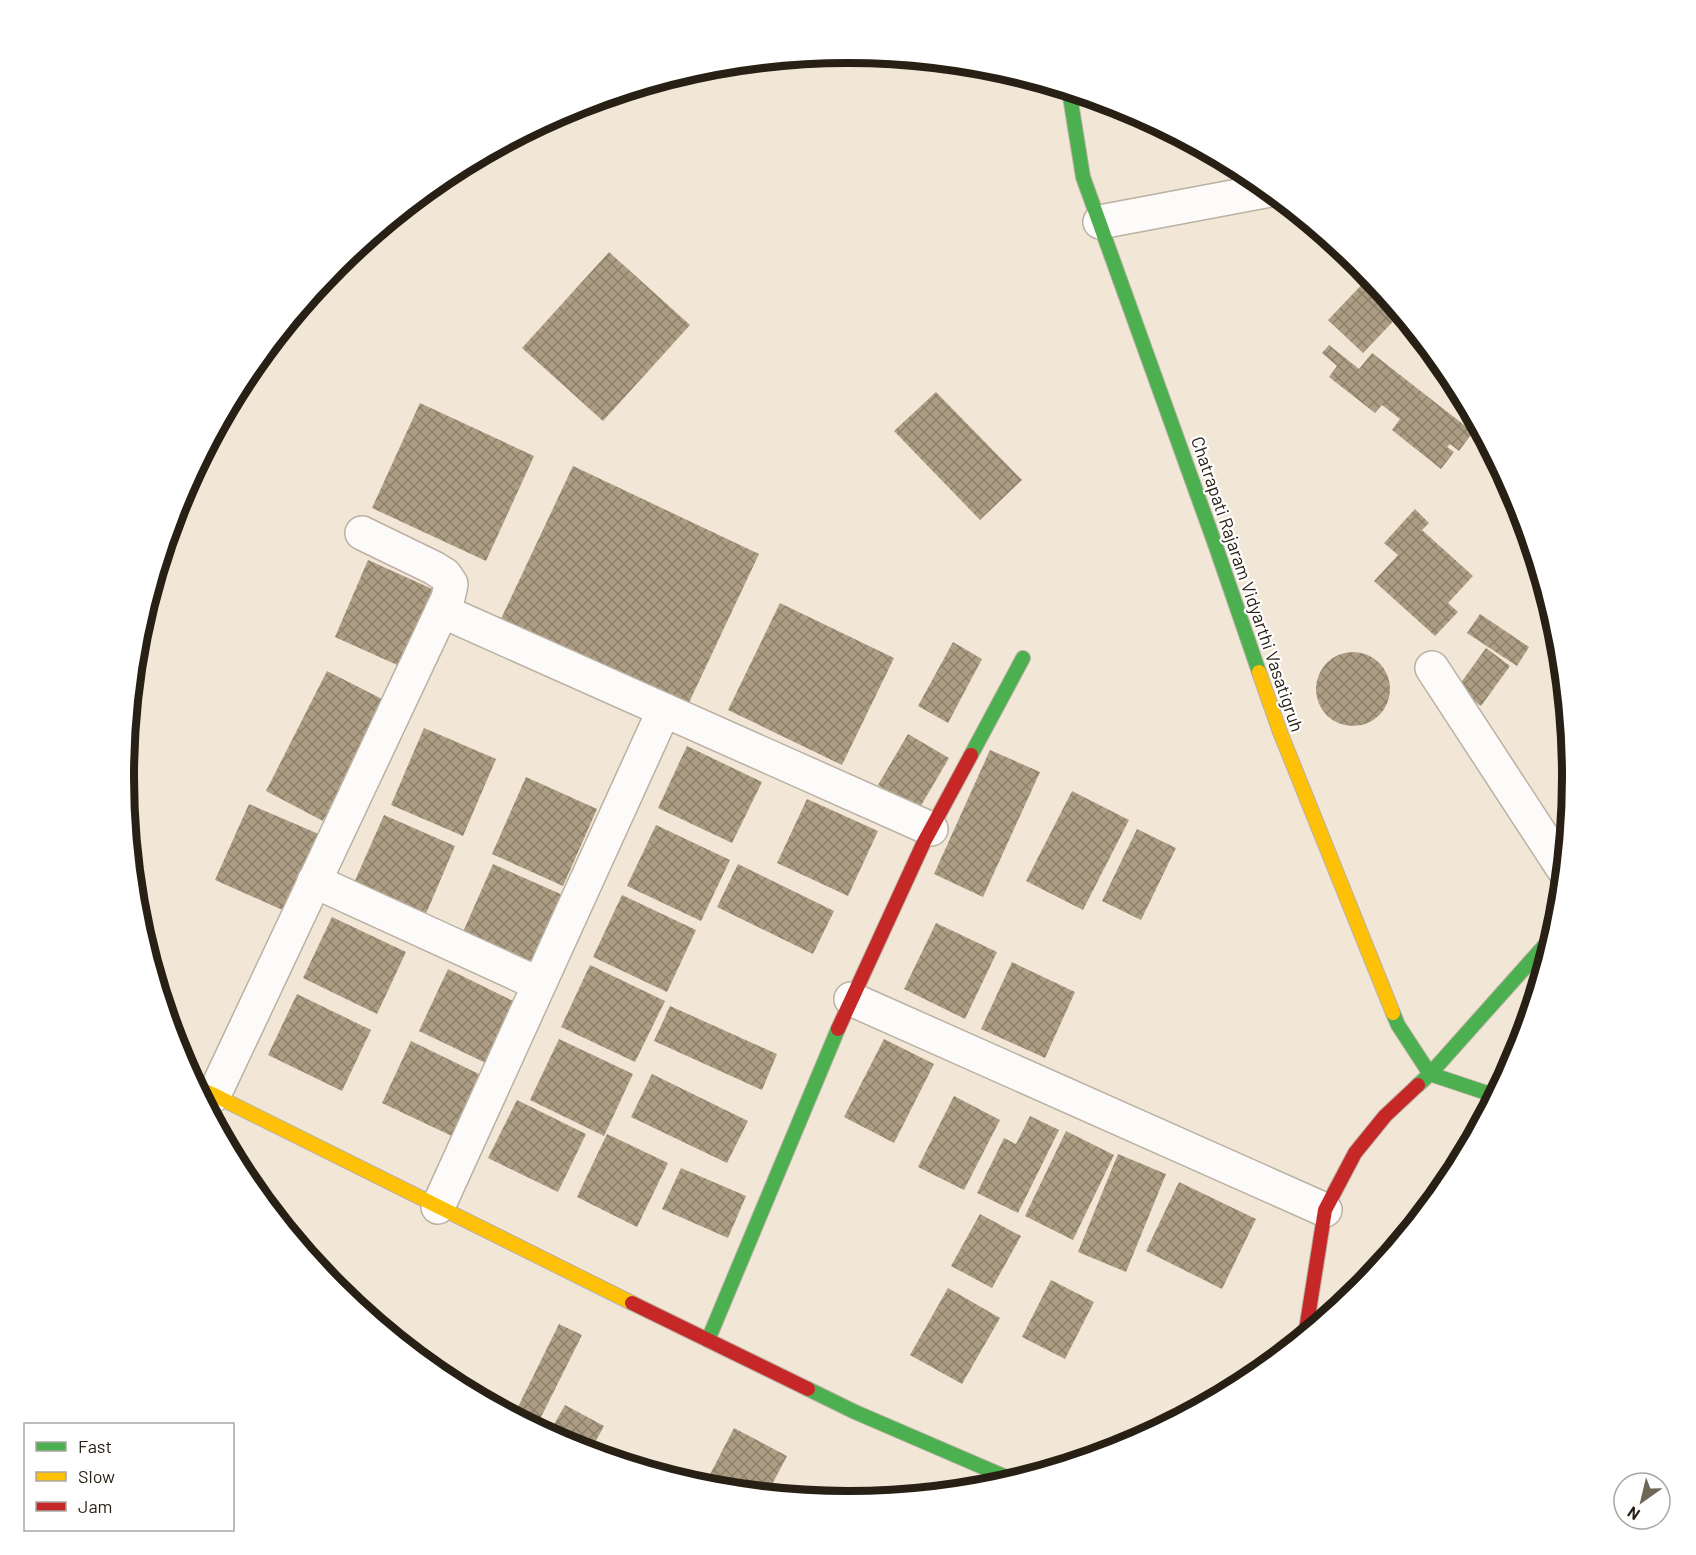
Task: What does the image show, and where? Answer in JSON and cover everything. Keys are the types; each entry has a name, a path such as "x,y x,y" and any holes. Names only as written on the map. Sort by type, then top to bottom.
{"street":[{"name":"Chatrapati Rajaram Vidyarthi Vasatigruh","path":"1070,99 1083,177 1280,732 1398,1025 1430,1074"},
{"path":"1100,222 1258,192"},
{"path":"205,1090 314,881 448,598 451,584 445,575 362,533"},
{"path":"442,611 931,829"},
{"path":"708,1340 851,999 931,829 1023,658"},
{"path":"1432,668 1557,860"},
{"path":"438,1208 664,710"},
{"path":"314,881 539,984"},
{"path":"1307,1325 1325,1210 1355,1153 1385,1116 1430,1074 1541,950"},
{"path":"851,999 1325,1210"},
{"path":"1430,1074 1489,1094"},
{"path":"206,1091 855,1412 1002,1475"}],"building":[{"path":"609,252 690,325 603,421 522,348"},
{"path":"1363,283 1395,319 1363,353 1328,320"},
{"path":"1329,345 1359,369 1372,353 1473,432 1459,451 1450,444 1447,447 1454,452 1441,469 1392,430 1400,419 1382,405 1375,413 1329,377 1337,366 1322,353"},
{"path":"936,392 1022,480 980,520 894,431"},
{"path":"420,403 534,456 486,561 372,508"},
{"path":"573,466 759,554 685,711 499,623"},
{"path":"1415,509 1429,523 1422,530 1473,576 1448,603 1458,612 1435,636 1374,581 1398,555 1384,543"},
{"path":"368,560 439,592 406,669 335,637"},
{"path":"780,603 894,658 842,765 728,710"},
{"path":"1480,614 1529,647 1517,666 1467,633"},
{"path":"953,642 982,659 948,723 918,706"},
{"path":"1486,648 1510,666 1481,706 1457,688"},
{"path":"1353,652 1367,655 1379,663 1387,675 1390,689 1387,703 1379,715 1367,723 1353,726 1339,723 1327,715 1319,703 1316,689 1319,675 1327,663 1339,655"},
{"path":"327,671 384,700 323,821 266,791"},
{"path":"424,728 496,759 463,836 391,805"},
{"path":"908,734 949,758 919,809 878,785"},
{"path":"687,746 762,782 732,843 658,808"},
{"path":"990,750 1040,772 983,897 934,874"},
{"path":"526,777 597,809 563,886 492,854"},
{"path":"1072,791 1129,820 1083,910 1026,881"},
{"path":"807,799 878,831 848,896 777,863"},
{"path":"249,804 321,835 287,912 215,880"},
{"path":"384,815 455,846 422,923 350,892"},
{"path":"656,825 730,860 701,921 627,886"},
{"path":"1137,829 1176,848 1141,920 1102,901"},
{"path":"493,864 565,896 531,973 459,941"},
{"path":"738,864 834,911 813,954 717,907"},
{"path":"622,895 696,930 667,992 593,957"},
{"path":"332,917 406,952 377,1014 303,978"},
{"path":"936,923 997,952 965,1019 904,989"},
{"path":"1012,962 1075,992 1045,1058 981,1029"},
{"path":"590,965 665,1001 635,1062 561,1027"},
{"path":"448,969 521,1005 492,1066 419,1031"},
{"path":"297,994 371,1030 342,1091 268,1055"},
{"path":"670,1006 777,1054 762,1090 654,1041"},
{"path":"559,1039 633,1074 604,1136 530,1100"},
{"path":"884,1039 934,1064 894,1143 844,1117"},
{"path":"411,1041 485,1077 456,1138 382,1103"},
{"path":"652,1074 748,1121 727,1163 631,1117"},
{"path":"954,1096 1000,1120 964,1190 918,1167"},
{"path":"517,1100 586,1134 558,1192 488,1158"},
{"path":"1030,1116 1059,1130 1018,1213 977,1193 1004,1138 1016,1144"},
{"path":"1066,1131 1114,1155 1073,1240 1025,1216"},
{"path":"607,1134 668,1163 637,1227 577,1197"},
{"path":"1118,1154 1166,1174 1126,1272 1078,1252"},
{"path":"681,1168 746,1196 728,1238 662,1209"},
{"path":"1179,1182 1256,1219 1222,1289 1146,1251"},
{"path":"980,1214 1021,1236 992,1288 951,1266"},
{"path":"1051,1280 1094,1302 1065,1359 1022,1337"},
{"path":"948,1288 1000,1318 962,1384 910,1355"},
{"path":"559,1324 582,1335 539,1421 517,1410"},
{"path":"565,1405 604,1426 594,1445 552,1427"},
{"path":"734,1428 787,1456 771,1487 708,1478"}],"traffic: fast":[{"path":"1070,99 1083,177 1259,672"},
{"path":"971,755 1023,658"},
{"path":"1418,1085 1541,950"},
{"path":"1393,1013 1398,1025 1430,1074 1489,1094"},
{"path":"708,1340 838,1029"},
{"path":"808,1389 855,1412 1001,1475"}],"traffic: slow":[{"path":"1259,672 1280,732 1393,1013"},
{"path":"206,1092 632,1303"}],"traffic: jam":[{"path":"838,1029 924,842 971,755"},
{"path":"1307,1325 1325,1210 1355,1153 1385,1116 1418,1085"},
{"path":"632,1303 808,1389"}]}
